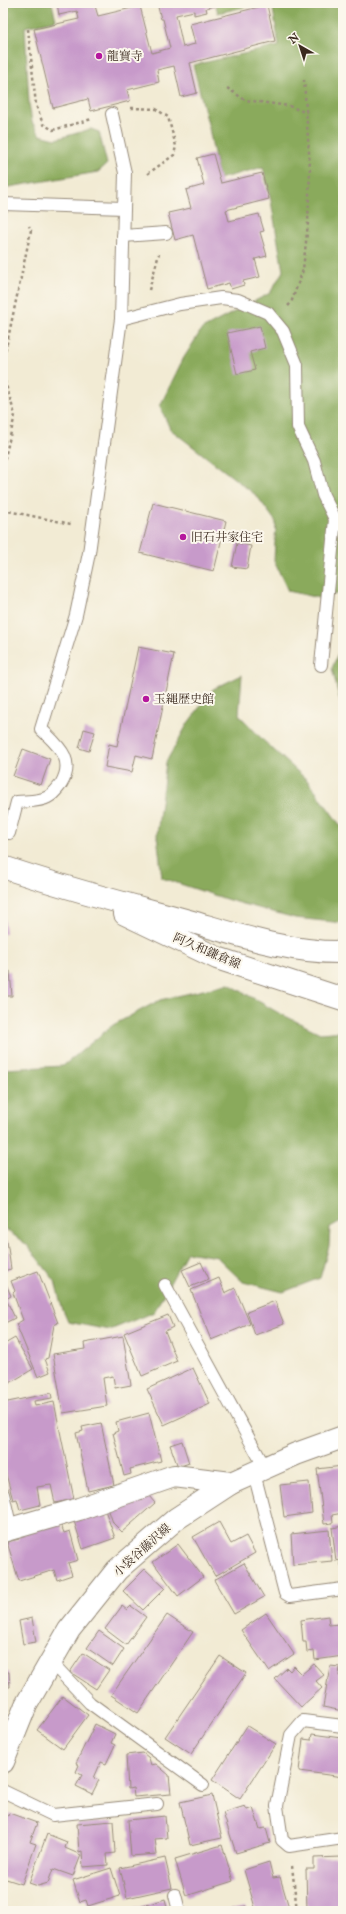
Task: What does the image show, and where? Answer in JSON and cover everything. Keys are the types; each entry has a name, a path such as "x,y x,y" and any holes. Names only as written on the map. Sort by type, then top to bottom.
{"main road":[{"name":"阿久和鎌倉線","path":"3,867 76,890 245,936 288,946 332,953 343,952"},
{"name":"阿久和鎌倉線","path":"76,890 217,958 343,998"},
{"name":"小袋谷藤沢線","path":"3,1762 26,1705 68,1630 117,1570 176,1519 231,1483 296,1454 343,1437"},
{"path":"7,1530 79,1509 174,1476 231,1483"}],"lane":[{"path":"9,833 17,802 47,798 57,790 66,772 67,766 64,756 41,729 76,615 89,553 121,319 125,173 112,114"},
{"path":"3,204 124,208"},
{"path":"123,236 163,233"},
{"path":"121,319 180,304 221,298 238,300 268,313 283,331 297,366 298,427 314,461 323,495 335,519 321,664"},
{"path":"165,1285 259,1471 285,1593 290,1596 343,1589"},
{"path":"3,1494 7,1530"},
{"path":"50,1661 90,1703 203,1785"},
{"path":"343,1726 303,1721 291,1735 277,1806 282,1840 289,1846 343,1838"},
{"path":"3,1791 54,1814 157,1804"},
{"path":"175,1895 179,1911"}],"path":[{"path":"275,321 291,303 303,270 308,223 310,176 304,80"},
{"path":"227,88 245,100 289,106 307,113"},
{"path":"3,362 31,230 17,204"},
{"path":"147,312 149,289 163,233"},
{"path":"3,375 14,415 10,441 3,466"},
{"path":"3,441 10,441"},
{"path":"3,510 92,528"},
{"path":"289,1846 297,1911"}],"green space":[{"path":"3,3 52,3 56,20 25,27 29,103 32,122 40,135 56,139 91,129 99,132 107,164 98,172 3,188"},
{"path":"215,3 263,3 218,13"},
{"path":"272,3 343,3 343,606 341,593 319,598 288,591 274,561 276,522 257,496 170,429 160,406 183,359 202,329 270,293 283,271 271,201 263,167 219,179 209,128 193,65 279,46"},
{"path":"343,642 343,714 332,668"},
{"path":"242,675 239,715 264,741 308,781 343,829 343,923 295,918 229,900 162,878 157,835 166,762 188,723 213,689"},
{"path":"229,984 277,1012 320,1033 343,1031 343,1220 330,1227 329,1246 320,1278 283,1292 243,1282 217,1257 187,1252 154,1312 110,1330 68,1322 62,1308 55,1281 27,1245 3,1227 3,1069 63,1066 113,1025 160,1000"}],"building":[{"path":"57,3 106,3 95,6 98,16 140,6 152,53 170,48 163,19 161,19 157,3 214,3 215,6 206,8 207,12 194,15 194,11 176,15 183,47 195,44 190,24 267,5 275,41 190,63 197,93 181,97 174,66 157,70 159,82 127,90 130,101 91,111 88,99 53,108 34,29 79,19 77,11 59,15"},
{"path":"213,154 221,183 262,173 269,199 226,210 229,221 259,214 264,231 260,232 267,256 255,259 260,277 243,281 244,285 231,289 229,283 207,289 193,235 175,240 168,213 191,208 186,190 204,185 197,158"},
{"path":"260,326 265,348 250,352 255,370 237,374 227,333"},
{"name":"旧石井家住宅","path":"153,503 226,521 214,571 140,553"},
{"path":"237,543 251,546 247,569 232,567"},
{"name":"玉縄歴史館","path":"138,647 174,654 152,759 136,755 132,772 105,767 109,744 117,746"},
{"path":"84,729 95,732 89,751 79,748"},
{"path":"23,749 50,759 41,785 13,776"},
{"path":"4,913 6,934 3,934"},
{"path":"10,971 12,996 3,996 3,972"},
{"path":"7,1241 11,1269 3,1271 3,1242"},
{"path":"201,1262 209,1279 190,1287 182,1270"},
{"path":"38,1271 58,1323 54,1325 48,1358 45,1359 50,1372 38,1377 16,1324 23,1320 13,1293 15,1291 11,1281"},
{"path":"219,1278 225,1293 235,1288 250,1324 211,1340 191,1290"},
{"path":"6,1284 11,1296 6,1299 15,1318 3,1324 3,1285"},
{"path":"275,1301 284,1324 255,1335 247,1312"},
{"path":"168,1315 173,1327 165,1331 177,1361 142,1376 124,1333"},
{"path":"123,1336 131,1385 115,1388 113,1376 103,1378 107,1406 63,1413 53,1354 85,1349 84,1343"},
{"path":"15,1338 33,1369 3,1387 3,1345"},
{"path":"193,1368 210,1404 164,1425 147,1389"},
{"path":"51,1393 52,1398 34,1401 35,1406 54,1402 74,1499 55,1503 51,1485 37,1487 40,1505 20,1510 17,1499 13,1500 3,1463 3,1403"},
{"path":"149,1413 161,1461 130,1469 131,1474 124,1476 113,1433 118,1431 116,1422"},
{"path":"101,1423 114,1485 88,1491 76,1433 83,1431 82,1427"},
{"path":"182,1441 189,1463 178,1467 170,1445"},
{"path":"343,1466 343,1513 332,1515 333,1523 324,1524 317,1469"},
{"path":"309,1482 312,1513 284,1517 280,1485"},
{"path":"149,1496 155,1503 122,1532 113,1523 108,1508 139,1497 142,1500"},
{"path":"105,1510 115,1538 83,1549 74,1521"},
{"path":"60,1522 64,1533 70,1531 78,1560 68,1563 72,1575 57,1580 54,1570 19,1581 7,1542 19,1539 18,1535"},
{"path":"219,1522 231,1544 246,1536 255,1553 215,1576 193,1537"},
{"path":"343,1526 343,1565 340,1565 340,1560 336,1561 332,1528"},
{"path":"329,1530 332,1561 293,1565 291,1534"},
{"path":"178,1544 203,1577 178,1596 153,1562"},
{"path":"244,1563 264,1597 234,1614 214,1580"},
{"path":"145,1569 165,1588 143,1610 123,1591"},
{"path":"122,1606 127,1610 131,1606 146,1617 126,1645 105,1629"},
{"path":"266,1613 294,1654 269,1671 241,1630"},
{"path":"167,1615 193,1632 138,1713 111,1695"},
{"path":"328,1616 329,1625 339,1624 343,1656 315,1660 314,1651 307,1652 306,1642 303,1642 301,1620"},
{"path":"32,1618 36,1642 23,1644 19,1621"},
{"path":"99,1631 124,1649 113,1666 87,1648"},
{"path":"83,1653 109,1670 96,1689 70,1672"},
{"path":"220,1656 246,1673 191,1754 165,1737"},
{"path":"314,1664 324,1675 316,1681 322,1688 301,1707 275,1679 287,1668 290,1671 294,1666 302,1674"},
{"path":"330,1666 340,1667 339,1676 343,1676 343,1711 323,1707"},
{"path":"3,1672 9,1672 10,1687 3,1687"},
{"path":"63,1696 88,1715 63,1749 37,1730"},
{"path":"95,1724 115,1734 111,1743 115,1745 106,1764 101,1762 94,1778 99,1780 92,1794 76,1786 82,1775 76,1772 79,1765 76,1763"},
{"path":"247,1726 276,1744 240,1799 212,1780"},
{"path":"312,1734 341,1738 340,1743 343,1744 343,1777 299,1771 303,1739 311,1740"},
{"path":"143,1753 149,1758 151,1765 156,1764 169,1775 171,1794 134,1797 133,1788 128,1789 126,1755"},
{"path":"212,1795 222,1838 190,1845 180,1802"},
{"path":"245,1806 247,1810 253,1808 260,1829 266,1828 270,1843 236,1853 223,1813"},
{"path":"9,1813 37,1823 30,1842 36,1844 22,1884 3,1878 3,1822 5,1815 8,1816"},
{"path":"165,1816 167,1838 155,1839 157,1854 131,1856 128,1820"},
{"path":"113,1821 115,1853 107,1854 108,1865 83,1867 82,1851 79,1852 77,1824"},
{"path":"47,1834 67,1842 65,1848 81,1855 73,1876 53,1869 48,1883 38,1886 29,1883"},
{"path":"222,1845 233,1881 186,1896 175,1859"},
{"path":"342,1857 343,1911 307,1911 306,1869 314,1869 314,1858"},
{"path":"165,1858 172,1888 127,1898 120,1868"},
{"path":"269,1862 273,1878 280,1877 290,1911 256,1911 244,1870"},
{"path":"111,1868 120,1896 88,1906 86,1900 80,1902 73,1880"},
{"path":"165,1899 168,1911 130,1911 130,1910"},
{"path":"246,1906 248,1911 226,1911 226,1910"}],"place":[{"name":"龍寶寺","path":"99,56"},
{"name":"旧石井家住宅","path":"183,537"},
{"name":"玉縄歴史館","path":"146,699"}]}
